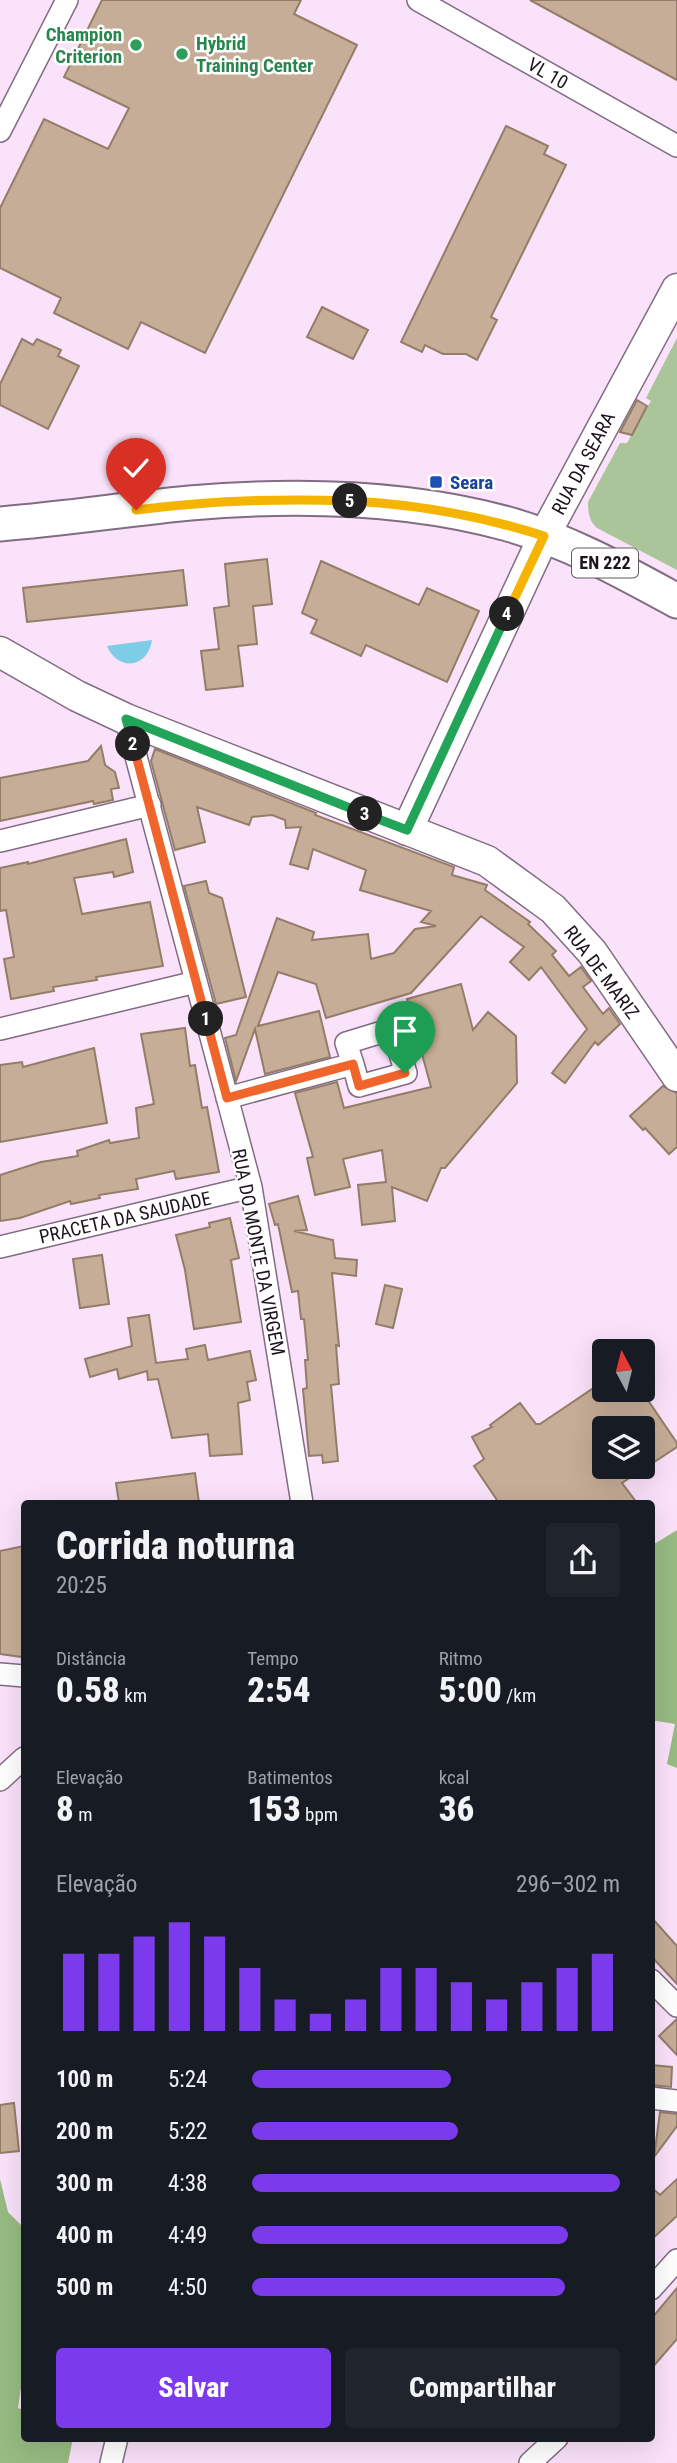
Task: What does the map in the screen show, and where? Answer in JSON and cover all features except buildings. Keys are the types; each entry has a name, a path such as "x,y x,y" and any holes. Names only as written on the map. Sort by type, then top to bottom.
{"main road":[{"name":"RUA DA SEARA","path":"407,830 544,536 677,289"},
{"name":"EN 222","path":"0,524 190,503 278,499 371,502 438,510 508,524 544,536 625,572 677,600"},
{"name":"RUA DE MARIZ","path":"0,652 77,696 126,719 487,861 553,909 592,953 677,1076"}],"street":[{"path":"0,131 67,0"},
{"name":"VL 10","path":"418,0 677,146"},
{"name":"RUA DO MONTE DA VIRGEM","path":"126,719 251,1187 302,1500"},
{"path":"0,841 149,805"},
{"path":"0,1029 196,982"},
{"path":"227,1098 353,1064"},
{"name":"PRACETA DA SAUDADE","path":"0,1247 251,1187"},
{"path":"0,1674 21,1676"},
{"path":"0,1780 21,1761"},
{"path":"655,1984 677,2006"},
{"path":"655,2098 677,2101"},
{"path":"655,2285 677,2260"},
{"path":"111,2463 116,2442"},
{"path":"530,2463 553,2442"}],"green space":[{"path":"677,338 677,570 597,528 592,522 588,502 620,443 627,443 651,401 646,398"},
{"path":"677,1530 677,1768 667,1764 675,1724 655,1721 655,1544"},
{"path":"0,2179 8,2212 21,2225 21,2388 18,2408 21,2409 21,2442 72,2442 68,2463 0,2463"}],"water":[{"path":"152,640 145,656 132,663 118,660 107,646"}],"place":[{"name":"Champion Criterion","path":"136,45"},
{"name":"Hybrid Training Center","path":"182,54"},
{"name":"Seara","path":"436,482"}],"route":[{"path":"136,510 190,503 278,499 371,502 438,510 508,524 544,536 407,830 126,719 227,1098 353,1064 359,1086 405,1073"}]}
